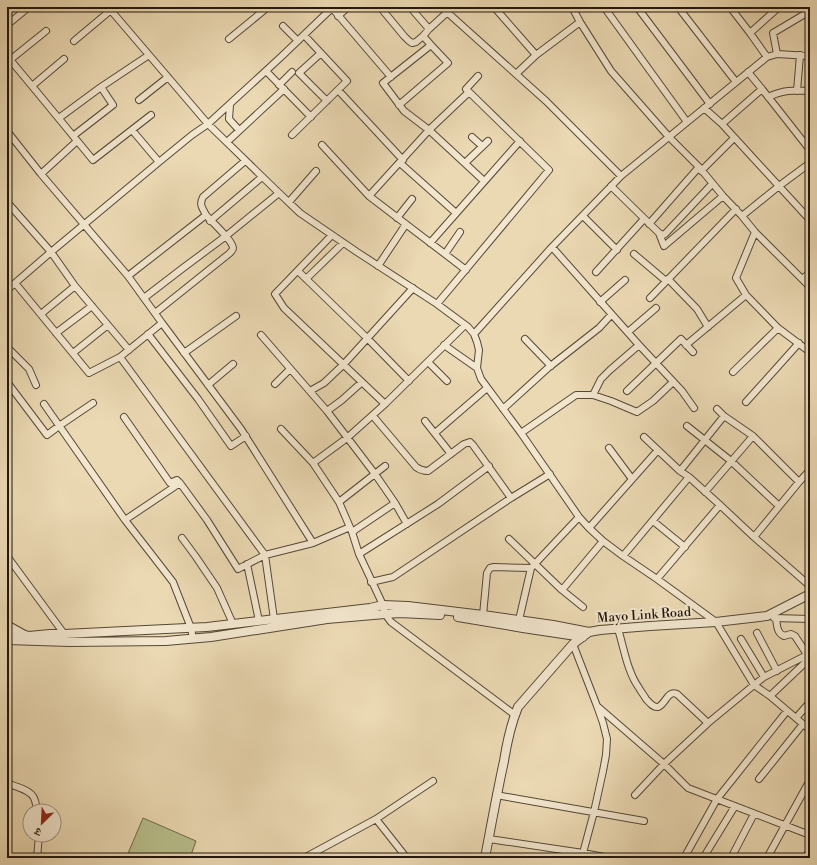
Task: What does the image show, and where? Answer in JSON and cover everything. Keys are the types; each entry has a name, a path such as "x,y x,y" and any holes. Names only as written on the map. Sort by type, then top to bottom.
{"street":[{"path":"7,25 28,7"},
{"path":"229,39 268,7"},
{"path":"338,16 348,7"},
{"path":"380,7 412,43 416,42 454,7"},
{"path":"410,7 429,29"},
{"path":"494,7 536,55"},
{"path":"572,7 611,71 756,232 810,287"},
{"path":"604,7 687,122"},
{"path":"637,7 707,106 734,138 810,220"},
{"path":"678,7 736,82"},
{"path":"730,7 767,57"},
{"path":"750,33 779,7"},
{"path":"7,290 159,162 208,124 298,41 331,8 391,77"},
{"path":"74,41 109,9 208,124 300,213 343,243 438,304 465,325 474,334 477,342 479,350 477,368 481,379 521,433 579,517 602,541 716,622 754,685 770,696 810,730"},
{"path":"777,54 773,33 809,9"},
{"path":"448,13 546,100 621,176"},
{"path":"516,74 536,55 580,22"},
{"path":"283,26 298,41"},
{"path":"46,31 9,58 93,160 151,115"},
{"path":"292,135 347,81 304,35"},
{"path":"399,105 448,63 423,36"},
{"path":"430,45 383,83 404,111 429,130 484,181"},
{"path":"321,53 299,73 327,101"},
{"path":"474,334 552,247 621,176 767,57 777,54 810,56"},
{"path":"59,118 101,86 149,55"},
{"path":"797,91 800,55"},
{"path":"32,86 64,59"},
{"path":"266,71 311,117"},
{"path":"226,142 240,130 282,87 292,72"},
{"path":"748,72 810,150"},
{"path":"139,100 168,76"},
{"path":"438,304 549,170 466,89 478,76"},
{"path":"41,174 75,138 113,104 101,86"},
{"path":"722,124 762,89"},
{"path":"338,90 401,161 456,213"},
{"path":"768,98 784,91 810,91"},
{"path":"369,196 429,130 469,92"},
{"path":"230,104 229,119 240,130"},
{"path":"132,130 159,162"},
{"path":"7,131 41,174 128,276 246,436 313,543"},
{"path":"472,137 482,146"},
{"path":"649,224 700,169 734,138"},
{"path":"465,163 488,141"},
{"path":"430,243 520,141"},
{"path":"322,145 369,196 466,270"},
{"path":"155,313 233,250 233,246 226,236 210,221 200,202 203,197 245,160"},
{"path":"742,216 810,163"},
{"path":"289,202 316,171"},
{"path":"210,221 262,177"},
{"path":"659,233 663,235 665,234 712,184"},
{"path":"611,186 659,233 664,246 723,196"},
{"path":"144,298 226,236 279,193"},
{"path":"397,218 412,199"},
{"path":"7,202 51,252 75,286 129,350"},
{"path":"7,214 13,209"},
{"path":"650,298 736,209"},
{"path":"128,276 206,215"},
{"path":"583,216 616,250"},
{"path":"596,272 644,219"},
{"path":"378,266 406,224"},
{"path":"445,254 460,232"},
{"path":"756,232 736,278 746,295 778,328 810,352"},
{"path":"332,235 275,294 284,308 385,404"},
{"path":"306,280 343,243"},
{"path":"552,247 600,302 682,391 694,408"},
{"path":"634,254 667,280 697,309 708,327"},
{"path":"298,271 409,381"},
{"path":"802,279 810,273"},
{"path":"600,302 625,280"},
{"path":"15,283 89,373 120,357 162,323"},
{"path":"41,314 75,286"},
{"path":"310,391 324,383 344,364 413,288"},
{"path":"686,345 746,295"},
{"path":"56,333 92,306"},
{"path":"628,332 656,308"},
{"path":"503,409 551,366 599,328 611,314"},
{"path":"184,353 236,316"},
{"path":"72,353 108,325"},
{"path":"313,463 347,438 373,416 465,325"},
{"path":"733,372 778,328"},
{"path":"148,334 198,399 231,446 246,436"},
{"path":"261,335 327,411 375,474 395,503 407,524"},
{"path":"525,339 551,366"},
{"path":"627,391 681,339 693,352"},
{"path":"746,402 798,343"},
{"path":"593,395 601,379 639,345"},
{"path":"444,346 477,368"},
{"path":"7,347 29,369 36,385"},
{"path":"120,357 265,555 274,619"},
{"path":"428,362 447,381"},
{"path":"208,385 233,364"},
{"path":"275,384 290,369"},
{"path":"7,382 46,435 94,403"},
{"path":"327,411 362,382"},
{"path":"521,433 576,394 593,395 611,400 637,412 653,401 674,382"},
{"path":"435,433 487,388"},
{"path":"44,404 125,520 173,582 193,639"},
{"path":"717,409 724,416 753,436 799,482"},
{"path":"373,416 419,470 428,471 464,444 470,442 511,498"},
{"path":"680,471 724,416"},
{"path":"124,417 170,483 178,480 208,520 238,569 265,555 313,543 351,530 395,503"},
{"path":"425,422 451,454"},
{"path":"687,426 731,461 779,506"},
{"path":"281,429 313,463 339,502 371,582 383,605 385,614 391,622 515,715"},
{"path":"705,492 753,436"},
{"path":"644,437 680,471 689,477 810,586"},
{"path":"609,448 632,479"},
{"path":"589,528 658,450"},
{"path":"339,502 385,466"},
{"path":"359,554 438,504 489,466"},
{"path":"754,537 810,470"},
{"path":"371,582 392,577 550,474"},
{"path":"623,556 689,477"},
{"path":"125,520 180,483"},
{"path":"657,579 720,505"},
{"path":"519,620 533,566 579,517"},
{"path":"653,520 685,547"},
{"path":"182,538 217,588 233,624"},
{"path":"510,539 533,566 583,607"},
{"path":"562,590 602,541"},
{"path":"7,556 70,642"},
{"path":"247,564 259,621"},
{"path":"483,615 487,573 490,568 533,566"},
{"name":"Mayo Link Road","path":"485,858 510,729 518,707 573,644 586,635 600,630 716,622 767,616 810,594"},
{"path":"7,640 50,634 190,628 233,624 383,605 408,606 553,625 586,635"},
{"path":"7,632 29,638 70,642 148,642 193,639 327,620 411,613 451,616 523,628 586,635"},
{"path":"767,616 810,620"},
{"path":"776,618 778,629 783,636 791,634 795,636 809,658"},
{"path":"7,624 29,638"},
{"path":"618,629 630,670 638,688 651,704 656,707 660,706 671,693 674,692 708,723"},
{"path":"757,633 778,671"},
{"path":"740,639 764,677"},
{"path":"573,644 603,723 606,739 604,771 583,853"},
{"path":"635,795 664,764 708,723 764,677 809,658"},
{"path":"770,696 809,658"},
{"path":"796,718 810,702"},
{"path":"597,706 664,764 688,788 810,835"},
{"path":"684,858 717,799 787,711"},
{"path":"759,779 803,724"},
{"path":"767,858 810,780"},
{"path":"304,858 376,819 433,781"},
{"path":"7,783 32,794 36,803"},
{"path":"496,795 644,822"},
{"path":"705,855 735,806"},
{"path":"731,858 754,814"},
{"path":"376,819 406,857"},
{"path":"489,839 610,858"},
{"path":"37,858 38,843"},
{"path":"806,858 810,849"}],"green space":[{"path":"143,818 196,841 190,858 126,858"}]}
